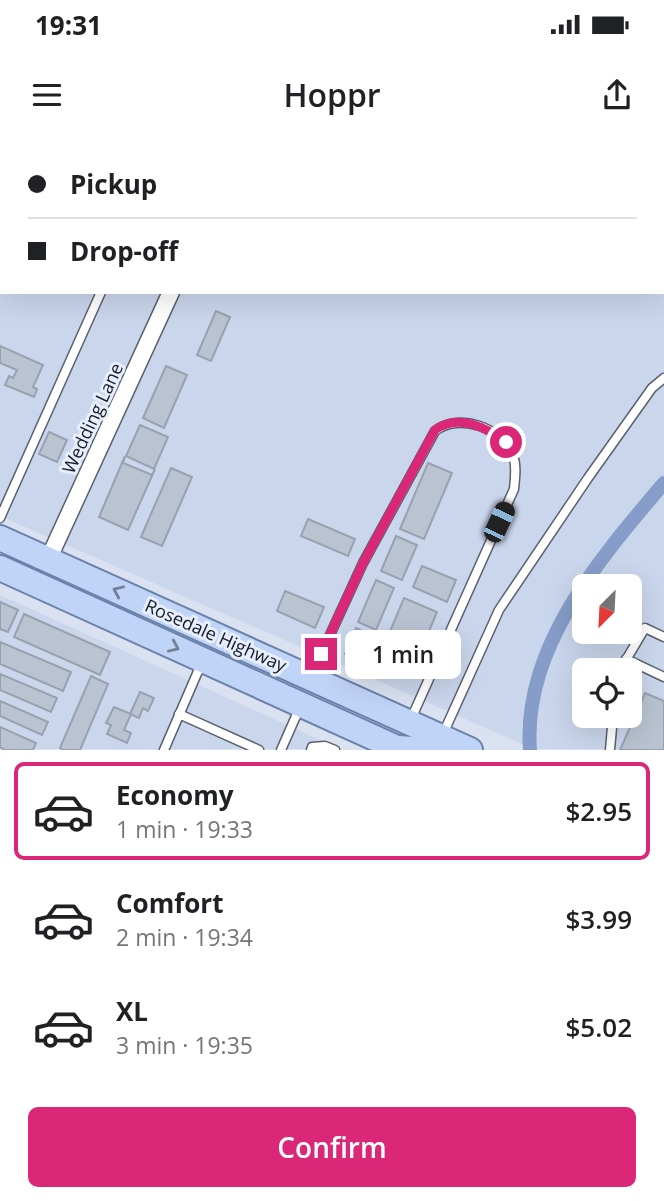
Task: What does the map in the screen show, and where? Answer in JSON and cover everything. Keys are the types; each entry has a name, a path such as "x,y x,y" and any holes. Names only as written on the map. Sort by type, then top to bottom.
{"main road":[{"name":"Rosedale Highway","path":"0,538 410,722 435,743 470,750"},
{"name":"Rosedale Highway","path":"0,568 398,749"},
{"path":"248,681 278,681 372,723 394,727 410,722"},
{"path":"398,749 435,743"}],"street":[{"name":"Wedding Lane","path":"48,560 170,294"}],"lane":[{"path":"0,518 100,294"},
{"path":"435,743 499,610 652,388 664,378"},
{"path":"311,677 363,563 435,430 445,423 458,422 472,424 491,432 506,442 514,457 514,489 410,722"},
{"path":"627,658 645,628 664,637"},
{"path":"164,750 202,660"},
{"path":"642,667 664,677"},
{"path":"281,750 301,704"},
{"path":"179,715 259,750"},
{"path":"610,750 612,728"},
{"path":"312,750 312,747 325,746 335,750"}],"shaded area":[{"path":"0,294 664,294 664,749 534,749 0,516"},
{"path":"0,595 340,749 0,749"}],"building":[{"path":"216,311 230,317 211,361 197,355"},
{"path":"0,346 43,365 33,387 37,389 34,397 5,385 9,376 13,378 17,370 0,363"},
{"path":"166,366 187,375 164,428 143,418"},
{"path":"140,425 168,437 154,469 126,456"},
{"path":"49,432 67,440 57,462 39,454"},
{"path":"125,456 123,463 152,475 155,469 128,530 99,517"},
{"path":"428,463 452,473 424,539 400,529"},
{"path":"171,468 192,477 162,546 141,537"},
{"path":"308,519 355,539 348,556 301,536"},
{"path":"396,536 417,545 402,580 381,571"},
{"path":"422,566 456,580 447,602 413,587"},
{"path":"376,580 394,588 376,630 358,622"},
{"path":"285,591 324,607 315,628 277,611"},
{"path":"404,598 437,612 422,648 389,634"},
{"path":"0,602 18,610 8,632 0,629"},
{"path":"24,614 110,652 100,675 14,637"},
{"path":"356,628 374,636 363,662 345,654"},
{"path":"0,642 71,672 63,691 0,664"},
{"path":"0,674 57,698 51,712 0,690"},
{"path":"91,676 108,684 80,750 63,750 60,748"},
{"path":"140,692 154,698 148,711 143,708 139,718 130,714"},
{"path":"645,693 664,701 664,750 620,750 630,728 642,728 642,700"},
{"path":"0,701 48,722 42,735 0,716"},
{"path":"114,707 131,714 124,730 131,733 127,743 107,734 111,725 106,723"},
{"path":"0,727 36,743 33,750 5,750 0,747"}],"waterway":[{"path":"530,750 531,712 539,675 553,640 592,572 664,483"}],"route":[{"path":"321,654 363,563 435,430 445,423 472,424 506,442"}]}
